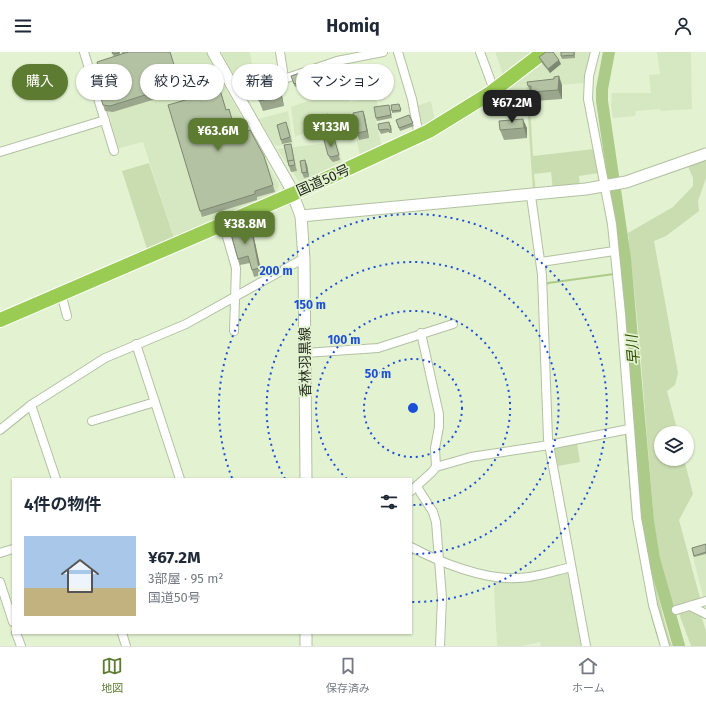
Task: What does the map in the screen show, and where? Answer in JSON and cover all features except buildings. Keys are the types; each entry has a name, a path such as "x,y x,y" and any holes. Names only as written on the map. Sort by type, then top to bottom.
{"highway":[{"name":"国道50号","path":"0,320 293,194 419,136 447,121 494,90 544,52"}],"main road":[{"name":"香林羽黒線","path":"213,52 293,194 301,216 304,260 306,478"},
{"path":"301,216 531,196 605,186 623,183 706,154"},
{"path":"306,634 306,646"}],"street":[{"path":"84,52 114,151"},
{"path":"280,52 282,64"},
{"path":"288,77 337,61 383,52"},
{"path":"398,52 412,99 419,136"},
{"path":"480,52 494,90"},
{"path":"595,52 589,76 588,99 612,224 639,528 653,606 665,646"},
{"path":"0,152 104,120"},
{"path":"531,196 541,262 549,445 586,646"},
{"path":"223,223 235,261 236,296 234,331"},
{"path":"541,262 614,251"},
{"path":"0,430 31,405 104,358 186,324 299,261 304,260"},
{"path":"61,293 68,316"},
{"path":"305,352 378,348 453,324"},
{"path":"421,333 439,418 435,448 436,467"},
{"path":"136,344 180,478"},
{"path":"92,421 155,402"},
{"path":"31,405 56,478"},
{"path":"440,646 442,611 435,517 414,489 436,467 471,457 549,445 629,428"},
{"path":"412,548 439,561 493,576 508,578 518,578 571,567"},
{"path":"0,553 12,549"},
{"path":"0,582 12,619"},
{"path":"676,610 706,601"},
{"path":"690,606 706,614"},
{"path":"16,634 21,646"},
{"path":"122,634 126,646"}],"shaded area":[{"path":"111,52 206,52 213,64 140,64 140,100 224,100 224,85 279,185 276,194 174,238 143,142 116,149 109,127 111,122 110,116 104,113 100,100 132,100 132,64 98,64 113,60"},
{"path":"221,52 250,52 252,64 232,64 232,72"},
{"path":"495,52 534,52 503,75"},
{"path":"551,52 592,52 586,83 526,87 526,102 516,102 512,97 494,102 493,95"},
{"path":"657,52 691,52 692,109 636,111 635,116 613,118 611,105 612,93 651,93 649,75 660,74"},
{"path":"526,87 529,87 533,156 594,149 599,173 579,176 580,187 553,190 551,172 534,174 536,192 533,192"},
{"path":"311,100 349,100 350,102 359,100 377,100 378,109 374,110 382,148 360,157 352,113 295,137 291,107"},
{"path":"431,101 435,121 421,128 416,106"},
{"path":"288,111 293,144 275,146 259,119"},
{"path":"337,142 343,166 300,183 277,149"},
{"path":"706,157 706,178 698,201 699,211 666,236 654,241 678,373 675,385 667,391 676,426 654,426 654,466 686,466 693,494 679,520 700,598 699,600 674,608 661,566 654,523 639,337 628,233 673,207 693,186 693,178 687,164"},
{"path":"149,163 174,238 147,249 122,171"},
{"path":"631,388 640,486 649,551 655,583 672,646 667,646 661,630 638,516"},
{"path":"577,443 580,462 558,466 554,447"},
{"path":"706,545 705,597 703,596 691,549"},
{"path":"566,571 569,573 584,646 541,646 540,642 522,646 497,646 494,589 496,580"},
{"path":"687,610 701,615 706,631 706,646 691,646 678,611"}],"waterway":[{"name":"早川","path":"609,52 602,89 602,101 625,258 648,521 654,559 679,646"},
{"name":"早川","path":"621,259 625,258"},
{"path":"546,285 548,283 614,274"},
{"path":"626,433 633,515"},
{"path":"652,616 659,640"}]}
